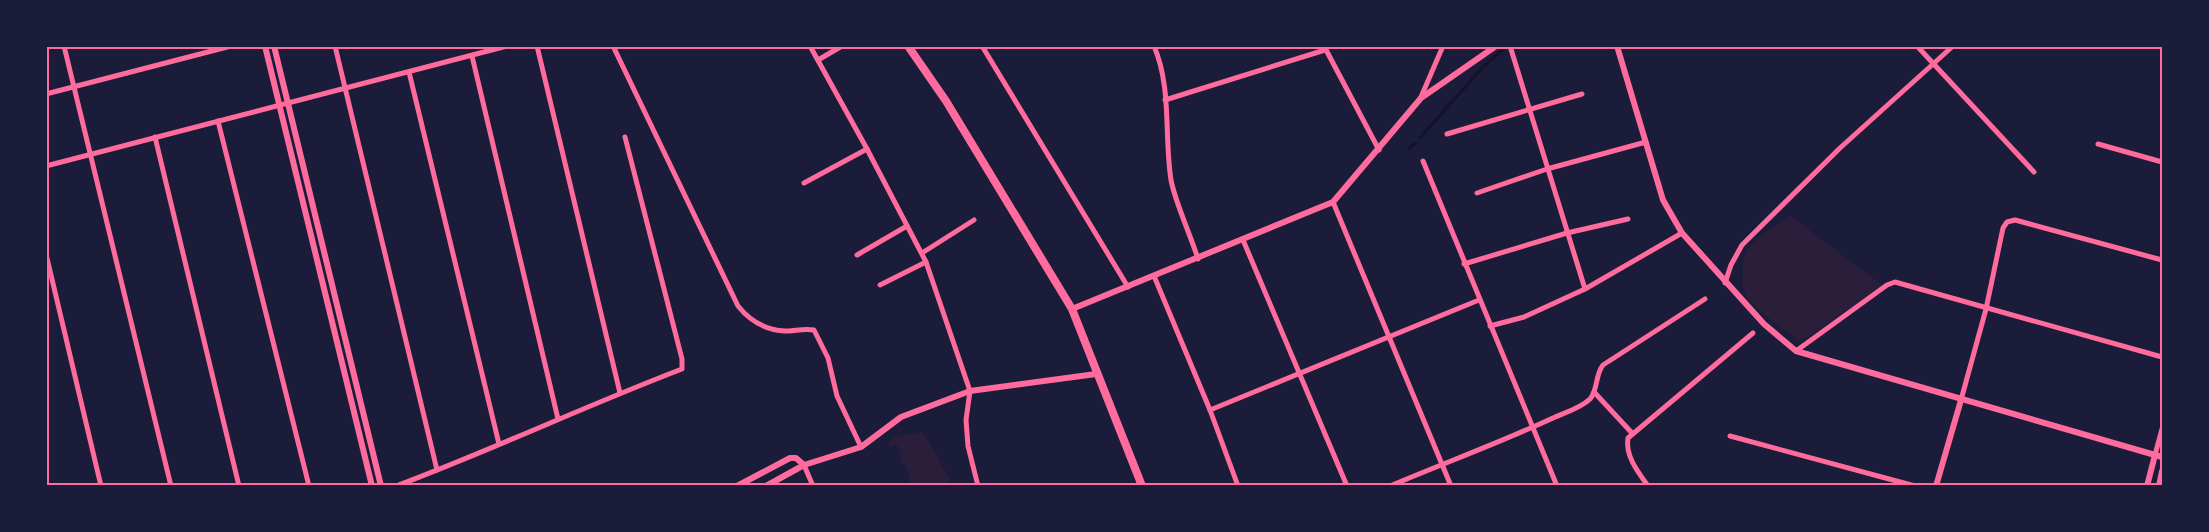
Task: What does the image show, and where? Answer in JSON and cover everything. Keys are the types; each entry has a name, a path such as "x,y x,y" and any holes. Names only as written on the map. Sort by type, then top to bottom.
{"main road":[{"path":"908,46 946,101 1072,309 1142,486"}],"street":[{"path":"64,46 171,486"},
{"path":"46,94 231,46"},
{"path":"265,46 372,486"},
{"path":"274,46 381,486"},
{"path":"335,46 437,470"},
{"path":"46,166 507,46"},
{"path":"537,46 620,393"},
{"path":"613,46 738,306 747,317 761,325 784,331 814,330 828,358 837,396 861,447"},
{"path":"810,46 926,262 970,391 966,420 968,446 978,486"},
{"path":"818,60 842,46"},
{"path":"982,46 1128,286"},
{"path":"1154,46 1164,76 1171,182 1198,259"},
{"path":"1421,98 1443,46"},
{"path":"1072,309 1333,202 1421,98 1496,46"},
{"path":"1510,46 1585,289"},
{"path":"1617,46 1663,200 1682,233 1764,324 1796,351 2163,457"},
{"path":"1917,46 2034,172"},
{"path":"1725,283 1731,264 1742,244 1840,148 1953,46"},
{"path":"1165,100 1324,48 1378,150"},
{"path":"472,56 558,419"},
{"path":"409,72 499,444"},
{"path":"1447,134 1582,94"},
{"path":"218,121 309,486"},
{"path":"155,137 239,486"},
{"path":"396,486 682,369 682,359 625,137"},
{"path":"1477,193 1547,169 1646,142"},
{"path":"2098,144 2163,162"},
{"path":"804,183 867,149"},
{"path":"1423,161 1557,486"},
{"path":"1333,202 1451,486"},
{"path":"1464,264 1566,233 1628,219"},
{"path":"922,253 974,220"},
{"path":"1936,486 1986,309 2003,228 2007,222 2015,220 2163,260"},
{"path":"857,255 907,226"},
{"path":"1490,326 1524,317 1585,289 1682,233"},
{"path":"1243,240 1347,486"},
{"path":"46,254 101,486"},
{"path":"880,285 926,262"},
{"path":"1154,276 1210,410 1238,486"},
{"path":"1796,351 1887,285 1895,282 2163,357"},
{"path":"1390,486 1580,406 1590,399 1594,392 1597,374 1603,365 1706,299"},
{"path":"1210,410 1479,300"},
{"path":"1648,486 1631,459 1627,446 1628,438 1753,333"},
{"path":"766,486 804,465 861,447 901,417 970,391 1096,374"},
{"path":"1594,392 1632,433"},
{"path":"2147,486 2163,429"},
{"path":"1730,436 1914,486"},
{"path":"737,486 790,458 796,458 804,465 813,486"},
{"path":"2159,486 2163,471"}],"shaded area":[{"path":"1791,216 1883,286 1800,342 1762,313 1747,298 1743,288 1743,263 1748,249 1757,238"},
{"path":"921,432 927,438 950,480 950,485 911,485 907,467 901,461 900,449 896,445 889,446 888,442 898,436"}],"waterway":[{"path":"1420,138 1481,69 1507,46"},
{"path":"1409,148 1416,143"}]}
